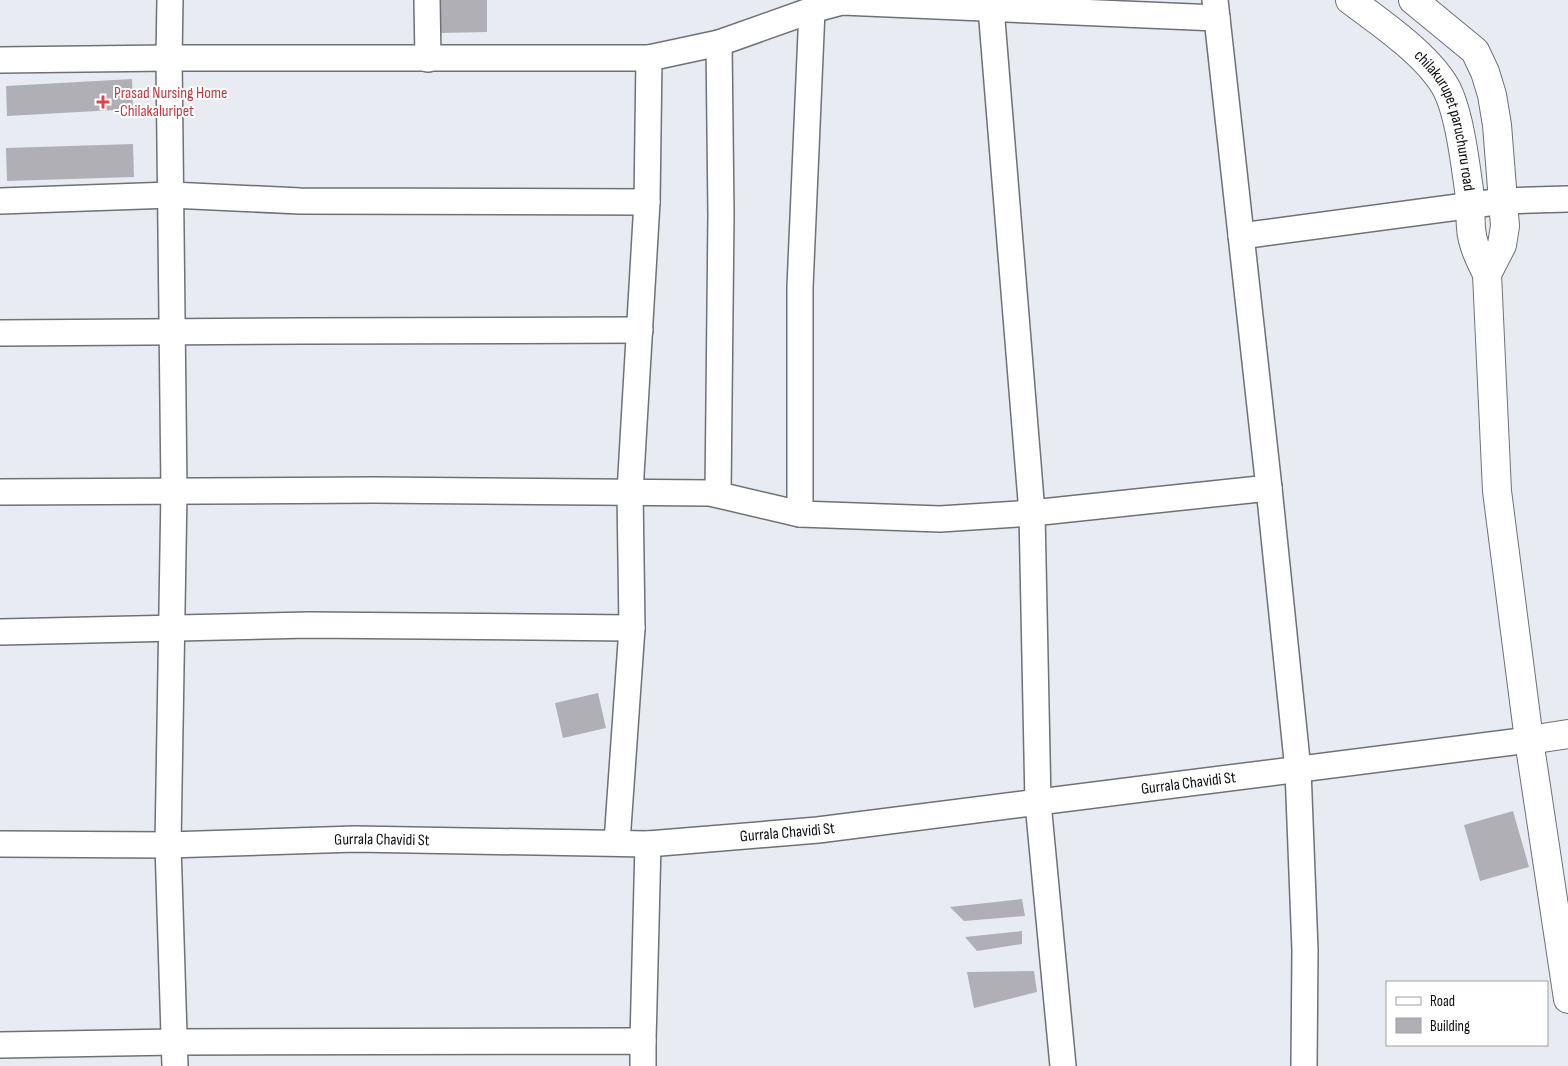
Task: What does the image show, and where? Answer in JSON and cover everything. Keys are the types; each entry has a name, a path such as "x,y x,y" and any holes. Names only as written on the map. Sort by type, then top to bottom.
{"street":[{"path":"170,0 174,491 168,846 175,1054"},
{"path":"427,0 428,58"},
{"name":"chilakurupet paruchuru road","path":"1350,0 1427,62 1445,87 1453,104 1465,164 1472,237 1476,252 1487,274"},
{"path":"1413,0 1475,51 1485,72 1492,94 1497,125 1504,226 1502,245 1487,274 1498,490 1529,740 1568,999"},
{"path":"0,60 649,58 719,43 812,10 842,2 991,8 1216,9 1298,770 1305,950 1304,1066"},
{"path":"991,8 1032,513 1038,802 1063,1066"},
{"path":"800,514 800,287 812,10"},
{"path":"718,494 721,215 719,43"},
{"path":"617,842 632,628 630,492 647,202 649,58"},
{"path":"0,201 171,195 300,201 647,202"},
{"path":"1241,236 1470,207 1503,201 1568,199"},
{"path":"0,333 172,333 313,330 640,330"},
{"path":"0,492 384,490 710,493 800,514 940,519 1032,513 1269,488"},
{"path":"0,632 309,625 632,628"},
{"name":"Gurrala Chavidi St","path":"0,844 168,846 355,839 648,844 818,830 1568,734"},
{"path":"643,1066 648,844"},
{"path":"0,1045 175,1054 643,1041"}],"building":[{"path":"440,0 487,0 487,32 440,33"},
{"path":"132,79 133,109 7,116 6,86"},
{"path":"133,144 134,177 7,181 6,148"},
{"path":"598,693 606,728 563,738 555,703"},
{"path":"1513,811 1529,867 1480,881 1464,825"},
{"path":"1022,899 1025,916 964,921 950,907"},
{"path":"1022,931 1022,944 977,951 965,937"},
{"path":"1034,971 1037,992 974,1008 967,972"}],"place":[{"name":"Prasad Nursing Home -Chilakaluripet","path":"103,102"}]}
